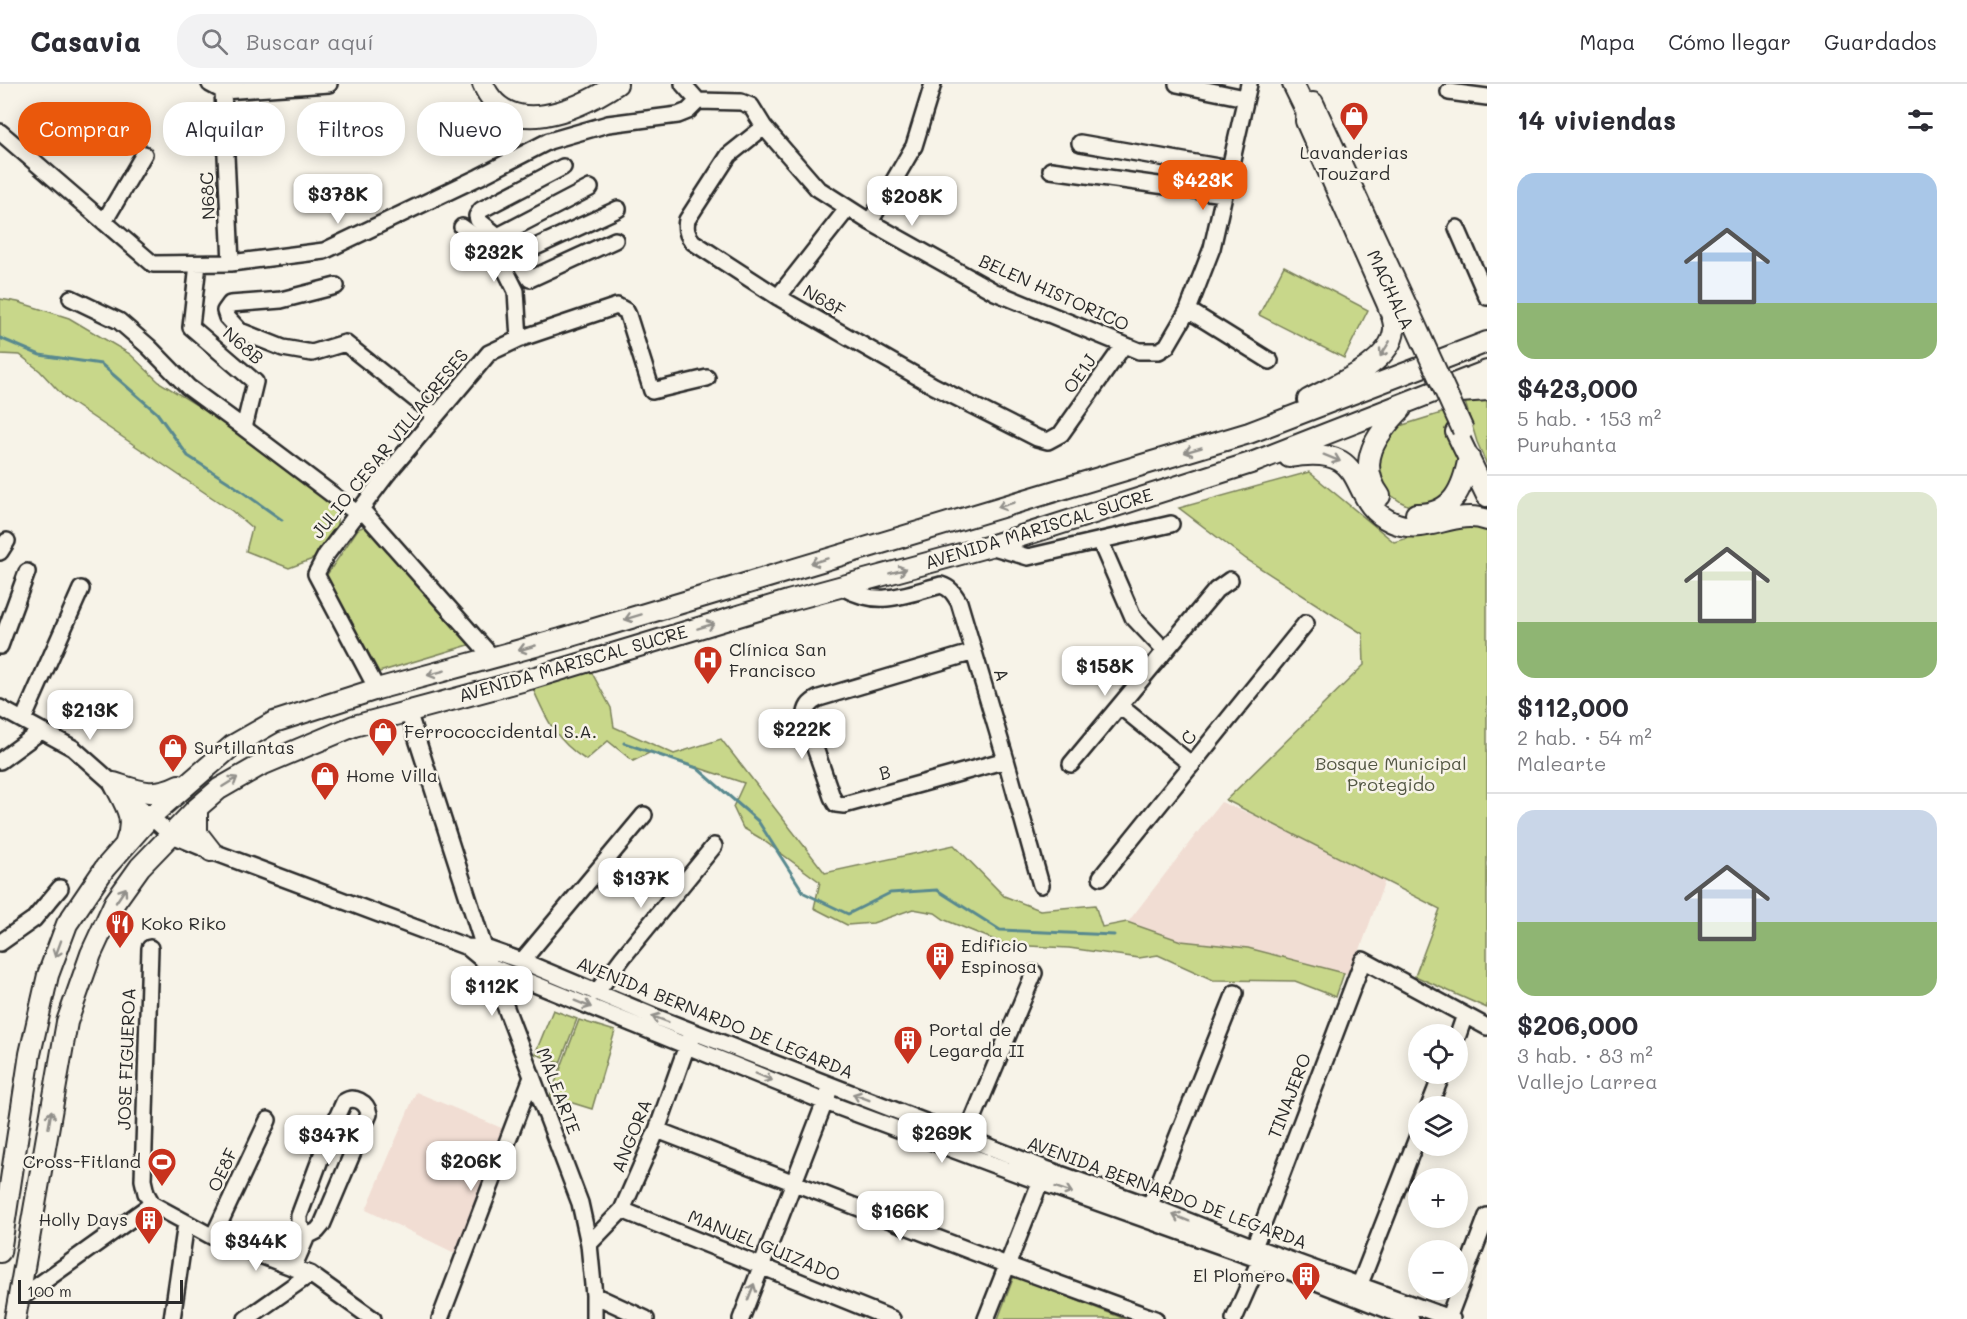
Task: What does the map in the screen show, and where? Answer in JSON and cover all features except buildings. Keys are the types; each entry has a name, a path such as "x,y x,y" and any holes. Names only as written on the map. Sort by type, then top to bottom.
{"main road":[{"path":"483,84 494,104 513,115 522,116 551,113 579,105 617,84"},
{"name":"MACHALA","path":"1293,84 1311,109 1343,166 1404,309"},
{"name":"MACHALA","path":"1305,84 1311,109 1487,486"},
{"path":"1249,433 1373,364 1385,352 1394,330 1394,320 1387,303 1308,128 1305,117 1311,109"},
{"path":"1343,166 1365,198 1434,349 1449,357"},
{"path":"1249,433 1487,342"},
{"name":"AVENIDA MARISCAL SUCRE","path":"15,1319 67,1022 91,954 115,902 140,867 196,808 219,789 259,766 354,726 533,678 788,601 990,546 1254,462 1487,370"},
{"path":"1430,394 1487,390"},
{"path":"1405,404 1375,440 1370,457 1372,482 1388,504 1395,509 1412,514 1429,513 1445,506 1458,494 1477,462"},
{"name":"AVENIDA MARISCAL SUCRE","path":"1,1248 27,1073 48,975 67,924 105,868 124,845 151,816 232,746 274,722 377,689 493,658 1249,433"},
{"path":"1254,462 1311,453 1334,457 1352,470 1378,513 1401,525 1429,526 1466,516 1487,520"},
{"name":"MACHALA","path":"1477,462 1487,496"},
{"path":"114,783 152,794 172,789 195,777"},
{"path":"114,783 130,816 130,832 124,845"},
{"path":"196,808 197,833 211,851"},
{"path":"10,1192 36,1197"},
{"path":"1,1248 27,1247"}],"street":[{"path":"217,88 329,84"},
{"path":"0,132 153,264 231,263 324,250 479,177 549,141 608,124 678,115 688,111 698,101 683,84"},
{"path":"870,222 914,146 933,84"},
{"path":"1177,84 1247,91 1212,248 1188,310 1270,361"},
{"name":"N68C","path":"217,88 231,263"},
{"path":"1449,92 1487,97"},
{"name":"BELEN HISTORICO","path":"698,101 741,102 751,106 764,127 818,188 870,222 995,292 1139,351 1162,350 1171,341 1188,310"},
{"name":"N68F","path":"764,127 729,155 687,220 686,232 693,242 778,297 934,386 1037,438 1054,440 1067,426"},
{"path":"1080,143 1230,169"},
{"path":"104,222 143,156"},
{"path":"519,339 516,291 494,242 478,220 479,212 563,167"},
{"path":"1051,170 1224,194"},
{"path":"494,242 590,188"},
{"path":"778,297 848,208"},
{"path":"516,256 618,209"},
{"path":"462,227 494,242 516,256 530,279 615,240"},
{"path":"1457,228 1487,297"},
{"name":"N68B","path":"198,264 191,327 255,382 244,428"},
{"path":"336,286 281,300 230,304 225,311 227,317 240,332 284,348 312,353 345,343 435,416"},
{"path":"71,298 119,321 149,347 188,387 359,511 493,658"},
{"name":"JULIO CESAR VILLACRESES","path":"377,689 316,574 326,555 359,511 489,353 519,339 617,306 626,311 628,315 650,390 662,390 707,378"},
{"name":"OE1J","path":"1067,426 1124,345"},
{"path":"990,546 1028,557 1171,524"},
{"path":"1100,541 1133,616 1165,651"},
{"path":"0,646 27,572"},
{"path":"1071,764 1216,590 1230,580"},
{"name":"A","path":"842,587 857,596 879,600 941,585 948,587 959,603 1041,885"},
{"path":"23,720 81,589"},
{"name":"C","path":"1101,877 1305,623"},
{"name":"B","path":"974,652 819,698 811,702 806,709 805,719 836,804 844,805 1006,760"},
{"path":"1120,706 1192,765"},
{"name":"AVENIDA BERNARDO DE LEGARDA","path":"0,708 73,748 170,834 467,947 485,948 522,961 693,1032 965,1138 1043,1176"},
{"name":"MALEARTE","path":"408,711 490,966 580,1203 589,1244 594,1319"},
{"path":"0,761 41,731"},
{"path":"522,961 644,815"},
{"path":"596,993 714,846"},
{"path":"0,943 34,919 60,888"},
{"name":"AVENIDA BERNARDO DE LEGARDA","path":"467,947 490,966 825,1102 1148,1212 1357,1291 1450,1318"},
{"name":"JOSE FIGUEROA","path":"150,948 143,1180 152,1204"},
{"name":"TINAJERO","path":"1234,1319 1363,960 1466,1015"},
{"path":"965,1138 1034,973"},
{"path":"1148,1212 1235,993"},
{"path":"1462,1024 1466,1015 1487,1027"},
{"name":"ANGORA","path":"589,1244 622,1210 657,1130 693,1032"},
{"path":"440,1319 532,1077"},
{"path":"741,1319 831,1086"},
{"path":"293,1268 307,1236 317,1231 321,1225 369,1114 366,1106 360,1100 348,1099 344,1102 330,1133 299,1216 299,1225 307,1236"},
{"name":"OE8F","path":"213,1237 268,1120"},
{"path":"657,1130 1007,1265 1155,1319"},
{"path":"1357,1291 1410,1156"},
{"path":"986,1319 1043,1176"},
{"path":"19,1299 152,1204 213,1237 309,1274 373,1319"},
{"name":"MANUEL GUIZADO","path":"622,1210 892,1319"},
{"path":"1450,1318 1487,1216"},
{"path":"172,1319 186,1223"},
{"path":"246,1319 309,1274"},
{"name":"AVENIDA BERNARDO DE LEGARDA","path":"1357,1291 1411,1319"},
{"path":"594,1294 646,1319"}],"shaded area":[{"path":"1221,802 1389,869 1351,975 1248,948 1181,941 1128,922"},
{"path":"416,1092 504,1129 461,1256 366,1210"}],"green space":[{"path":"1284,266 1368,310 1344,358 1259,315"},
{"path":"0,299 18,302 69,318 130,354 159,382 242,433 337,508 337,535 318,557 289,568 246,551 252,528 232,511 66,399 40,371 20,355 0,354"},
{"path":"1487,400 1487,465 1477,442 1465,402"},
{"path":"1445,412 1457,442 1462,476 1436,504 1411,507 1388,493 1377,471 1383,437 1390,429"},
{"name":"Bosque Municipal Protegido","path":"1309,472 1394,542 1463,523 1487,520 1487,1008 1415,976 1440,909 1226,800 1364,665 1363,634 1246,559 1179,508"},
{"path":"365,526 472,644 379,672 326,576 358,529"},
{"path":"586,662 611,708 614,727 674,754 721,739 825,873 954,845 1004,896 1040,910 1095,905 1102,927 1127,922 1181,941 1248,948 1344,973 1336,997 1295,981 1213,980 1158,955 1139,958 1069,948 1007,945 945,920 935,913 913,909 873,923 847,925 814,908 820,882 743,828 733,807 744,783 651,752 633,761 608,741 586,760 566,744 546,716 530,682"},
{"path":"553,1010 577,1019 560,1063 535,1054"},
{"path":"579,1020 615,1031 592,1109 550,1096"},
{"path":"1014,1276 1125,1319 998,1319"}],"waterway":[{"path":"0,338 40,355 101,364 157,413 188,456 282,520"},
{"path":"624,743 697,768 758,821 804,893 848,914 890,893 937,890 1000,930 1114,935"}],"place":[{"name":"Lavanderias Touzard","path":"1354,142"},
{"name":"Clínica San Francisco","path":"708,686"},
{"name":"Ferrococcidental S.A.","path":"383,758"},
{"name":"Surtillantas","path":"173,774"},
{"name":"Home Villa","path":"325,802"},
{"name":"Koko Riko","path":"120,950"},
{"name":"Edificio Espinosa","path":"940,982"},
{"name":"Portal de Legarda II","path":"908,1066"},
{"name":"Cross-Fitland","path":"162,1188"},
{"name":"Holly Days","path":"149,1246"},
{"name":"El Plomero","path":"1306,1302"}]}
